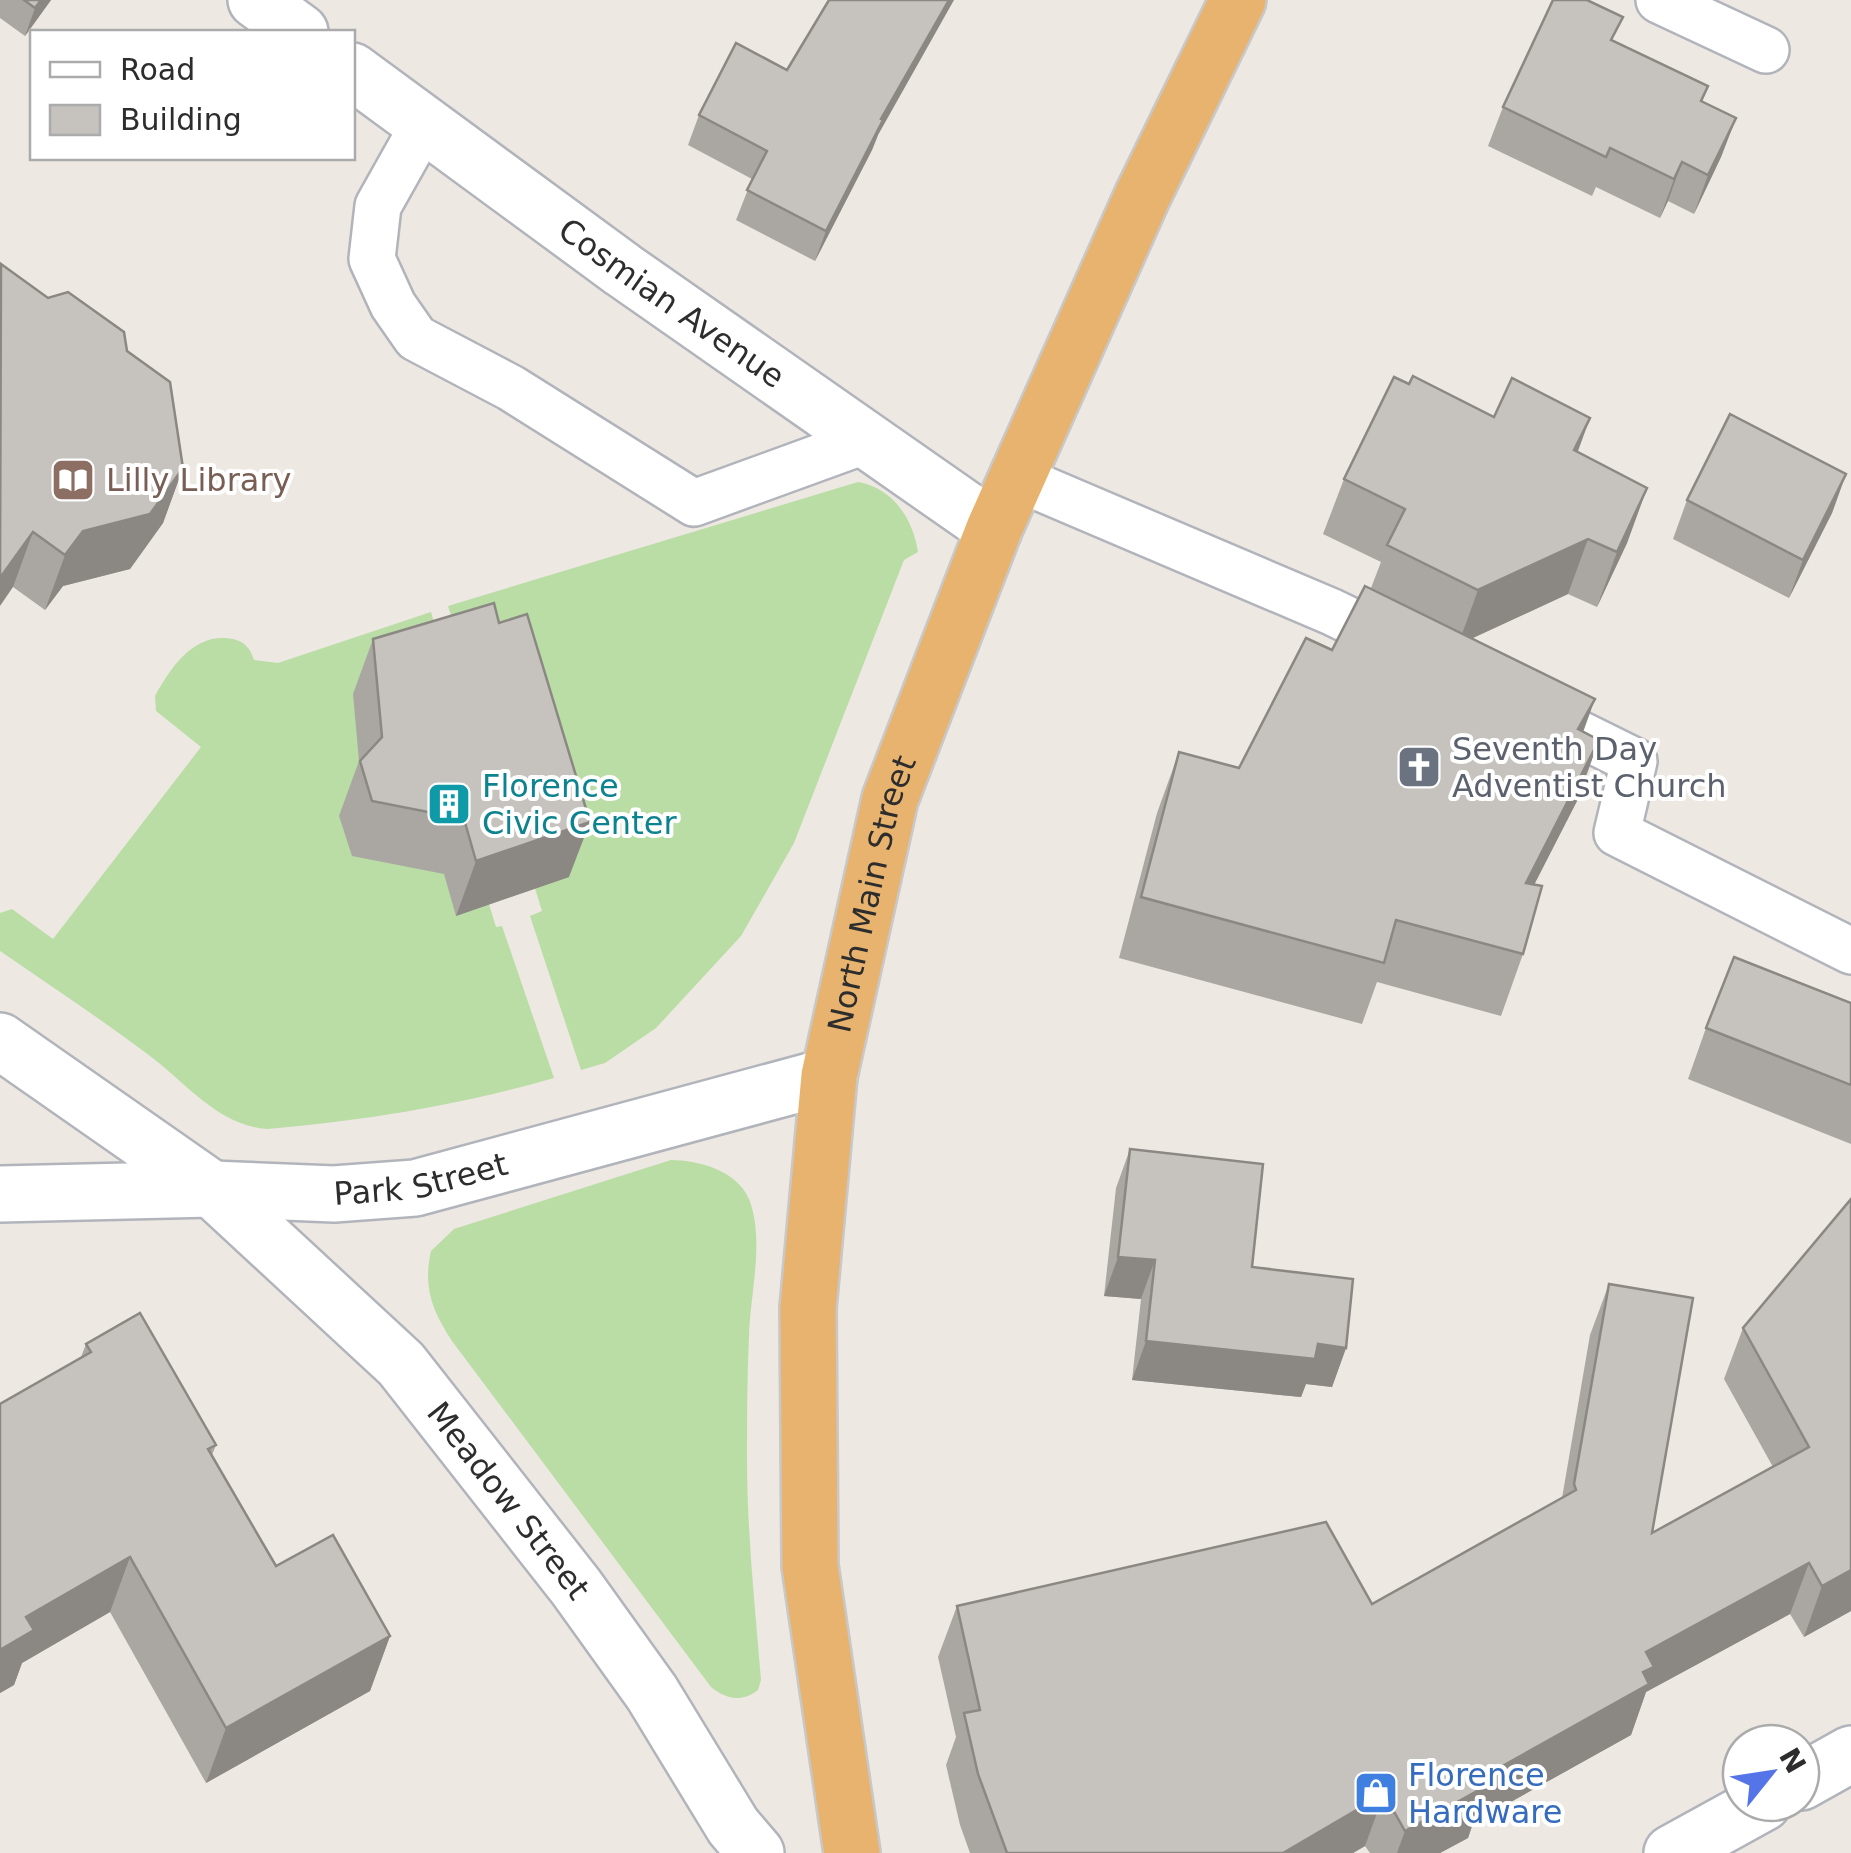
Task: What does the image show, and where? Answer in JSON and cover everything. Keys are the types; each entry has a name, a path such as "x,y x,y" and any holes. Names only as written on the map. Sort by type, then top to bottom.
{"highway":[{"name":"North Main Street","path":"852,1853 810,1566 808,1308 829,1076 890,800 994,529 1142,197 1238,0"}],"main road":[{"path":"256,0 297,30"},
{"name":"Cosmian Avenue","path":"355,73 623,270 994,529"},
{"name":"Meadow Street","path":"0,1041 212,1188 402,1364 576,1588 652,1694 732,1826 756,1853"},
{"name":"Park Street","path":"0,1194 212,1188 334,1194 415,1188 829,1076"},
{"path":"1821,1771 1851,1754"},
{"path":"1672,1853 1727,1823"}],"lane":[{"path":"1660,0 1766,50"},
{"path":"424,124 378,206 372,259 393,305 416,338 511,388 694,504 867,440"},
{"path":"1017,478 1332,612 1438,664"},
{"path":"1510,699 1634,760 1618,833 1851,951"}],"green space":[{"path":"858,482 881,491 899,507 918,552 904,560 794,843 741,936 656,1028 605,1063 581,1070 530,916 542,911 448,606"},
{"path":"431,612 447,666 407,846 489,904 496,927 502,926 554,1078 482,1097 377,1116 267,1129 249,1126 217,1111 128,1040 0,951 0,913 12,909 53,939 201,747 156,711 155,696 169,673 196,646 219,638 233,639 247,646 254,660 278,663"},
{"path":"671,1160 705,1165 726,1174 743,1189 754,1215 747,1459 761,1680 758,1690 740,1698 728,1697 711,1687 452,1341 434,1309 429,1288 431,1251 454,1229"}],"building":[{"path":"24,0 41,0 35,8"},
{"path":"829,0 949,0 881,119 826,231 747,190 767,151 699,115 736,43 787,70"},
{"path":"1553,0 1587,0 1623,17 1611,40 1708,86 1701,101 1736,118 1708,175 1682,162 1674,179 1610,148 1606,157 1503,107"},
{"name":"Lilly Library","path":"1,264 48,298 68,292 124,332 127,351 170,382 183,468 150,514 83,531 65,555 33,532 0,578"},
{"path":"1413,376 1494,417 1512,378 1590,418 1574,450 1647,488 1617,552 1588,539 1478,590 1387,545 1405,509 1344,479 1394,377 1409,384"},
{"path":"1730,414 1846,474 1803,560 1687,500"},
{"path":"1365,586 1595,699 1578,729 1599,740 1526,883 1542,886 1523,954 1396,920 1384,963 1141,897 1179,752 1239,768 1306,638 1332,650"},
{"name":"Florence Civic Center","path":"494,603 499,623 527,614 590,822 476,861 464,819 372,801 360,761 382,737 373,639"},
{"path":"1734,957 1851,1003 1851,1085 1706,1028"},
{"path":"1130,1149 1263,1164 1252,1267 1353,1279 1346,1348 1318,1344 1315,1359 1146,1341 1155,1260 1118,1257"},
{"path":"1851,1199 1851,1570 1822,1586 1809,1563 1646,1652 1654,1667 1643,1672 1649,1684 1481,1778 1486,1786 1405,1831 1384,1794 1283,1853 1007,1853 978,1774 964,1713 980,1710 957,1606 1326,1522 1372,1604 1576,1490 1609,1284 1693,1298 1652,1533 1809,1447 1743,1328"},
{"path":"140,1313 216,1445 208,1449 276,1566 333,1535 390,1636 226,1728 130,1557 26,1617 34,1630 0,1650 0,1404 91,1352 86,1344"}],"place":[{"name":"Lilly Library","path":"73,480"},
{"name":"Seventh Day Adventist Church","path":"1419,767"},
{"name":"Florence Civic Center","path":"449,804"},
{"name":"Florence Hardware","path":"1376,1793"}]}
